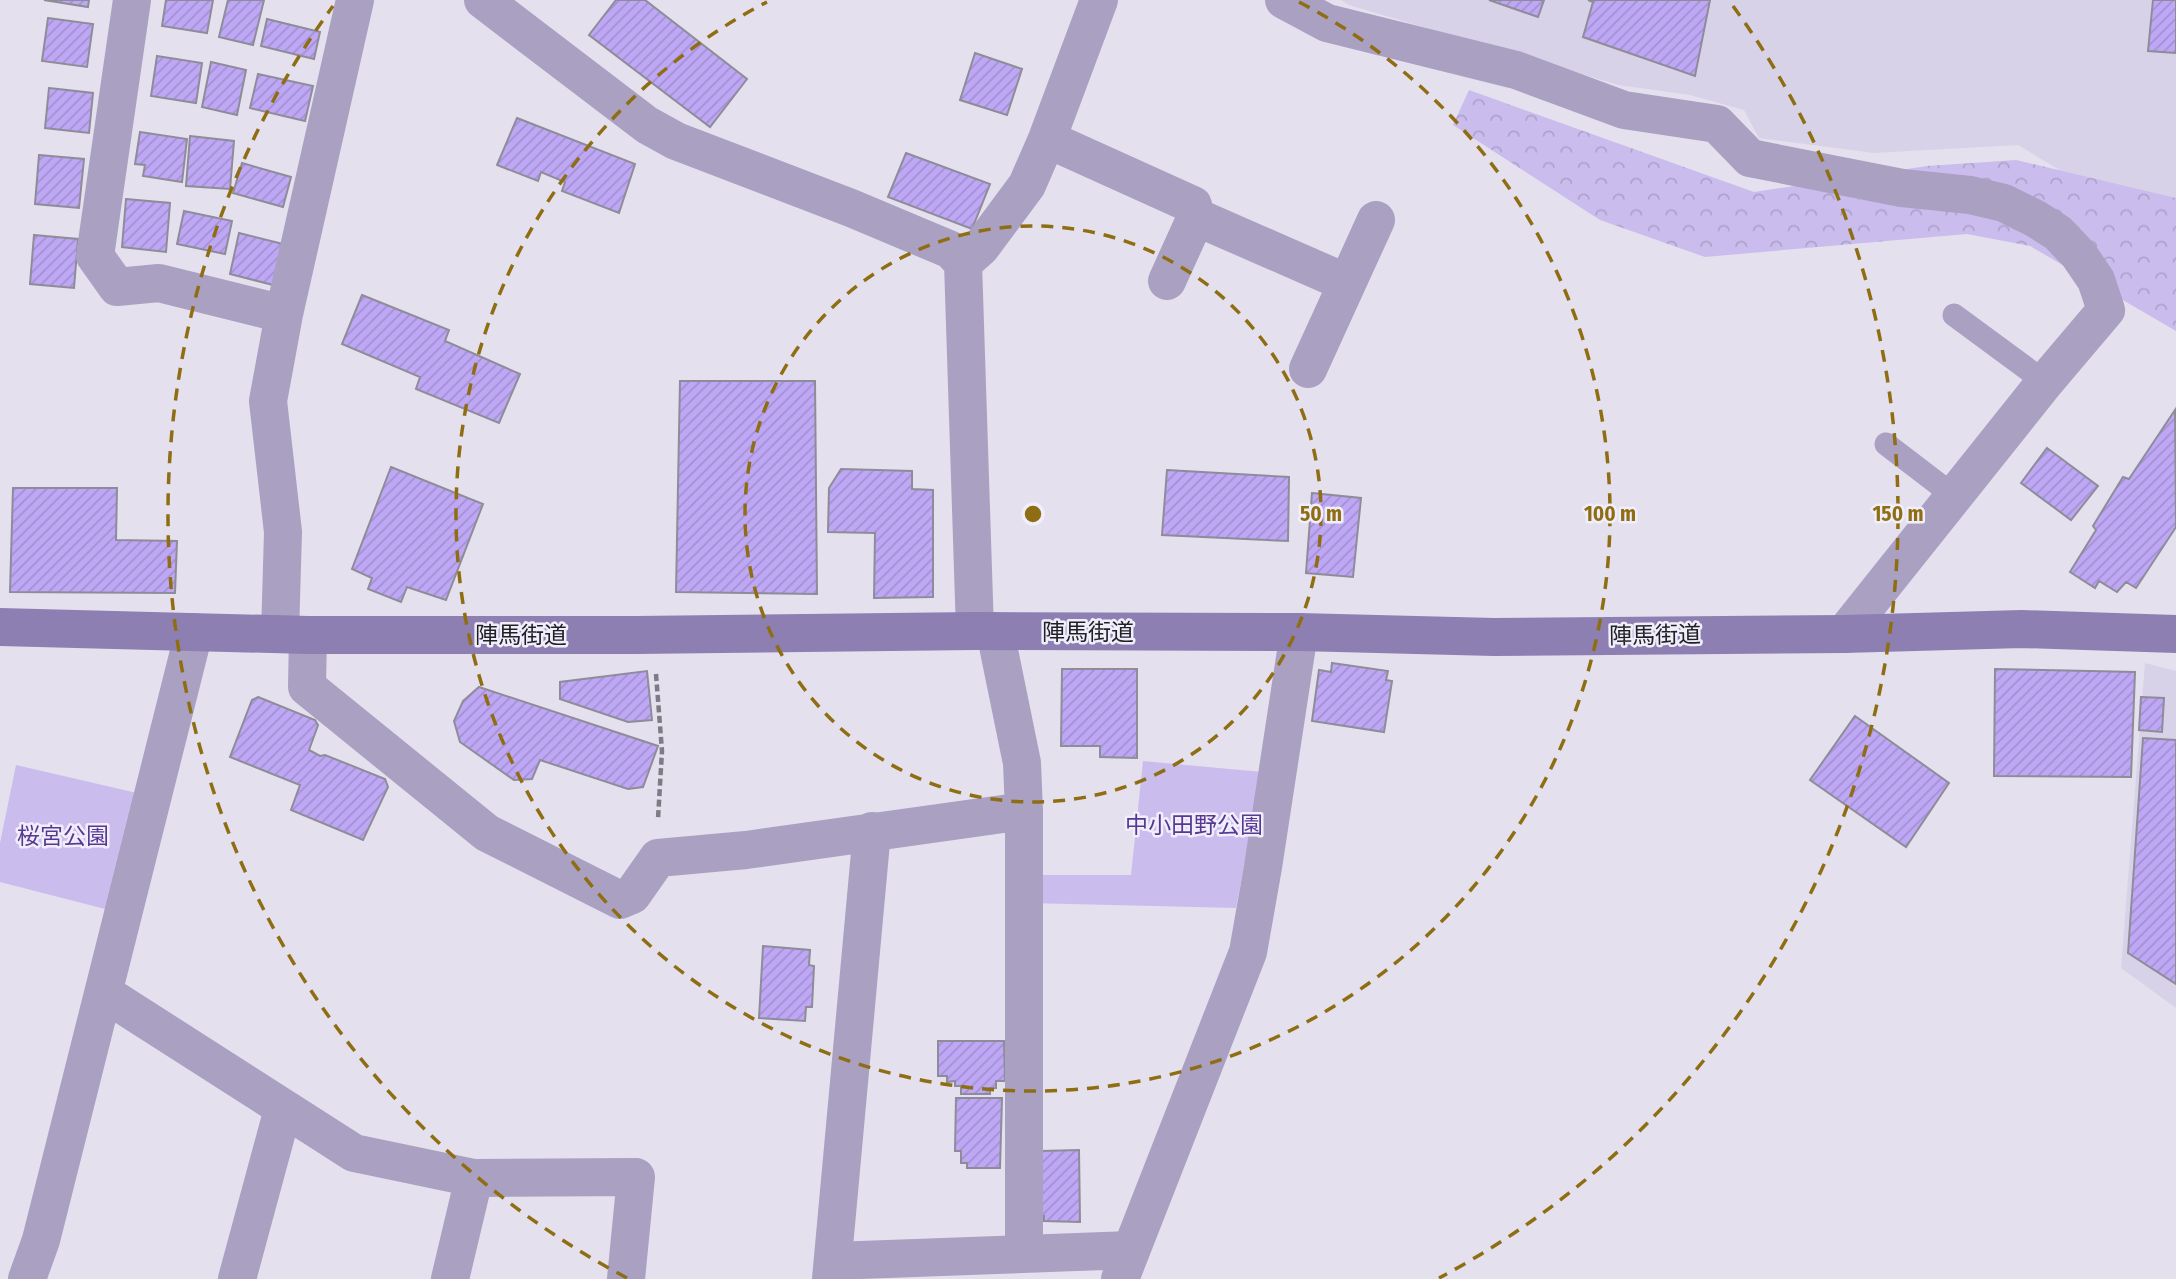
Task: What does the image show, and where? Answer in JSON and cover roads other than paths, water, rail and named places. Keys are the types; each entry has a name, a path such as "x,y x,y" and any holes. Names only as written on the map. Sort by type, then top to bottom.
{"main road":[{"name":"陣馬街道","path":"0,627 294,634 636,635 985,631 1299,632 1494,637 1844,634 2022,629 2176,634"}],"street":[{"path":"131,0 95,256 117,287 159,283 284,314"},
{"path":"355,0 284,314 268,401 294,634 307,687 486,832 620,900 632,895 658,858 746,850 1024,811"},
{"path":"483,0 647,124 677,141 951,250 963,263 985,631 1022,763 1024,1254"},
{"path":"963,263 981,247 1027,186 1099,0"},
{"path":"1284,0 1327,23 1516,70 1624,110 1717,124 1750,158 1902,188 1970,195 2004,203 2058,233 2079,255 2096,280 2105,310 1844,634"},
{"path":"1047,139 1193,205 1196,217 1167,281"},
{"path":"1196,217 1347,283"},
{"path":"1308,369 1376,220"},
{"path":"27,1279 41,1240 194,632"},
{"path":"873,831 832,1270 1024,1254 1125,1264 1248,952 1299,632"},
{"path":"104,993 354,1153 474,1178 636,1177 626,1279"},
{"path":"237,1279 283,1108"},
{"path":"450,1279 474,1178"}],"lane":[{"path":"1954,314 2045,382"},
{"path":"1886,444 1954,496"}],"park label":[{"name":"中小田野公園","path":"1194,825"},
{"name":"桜宮公園","path":"63,836"}]}
